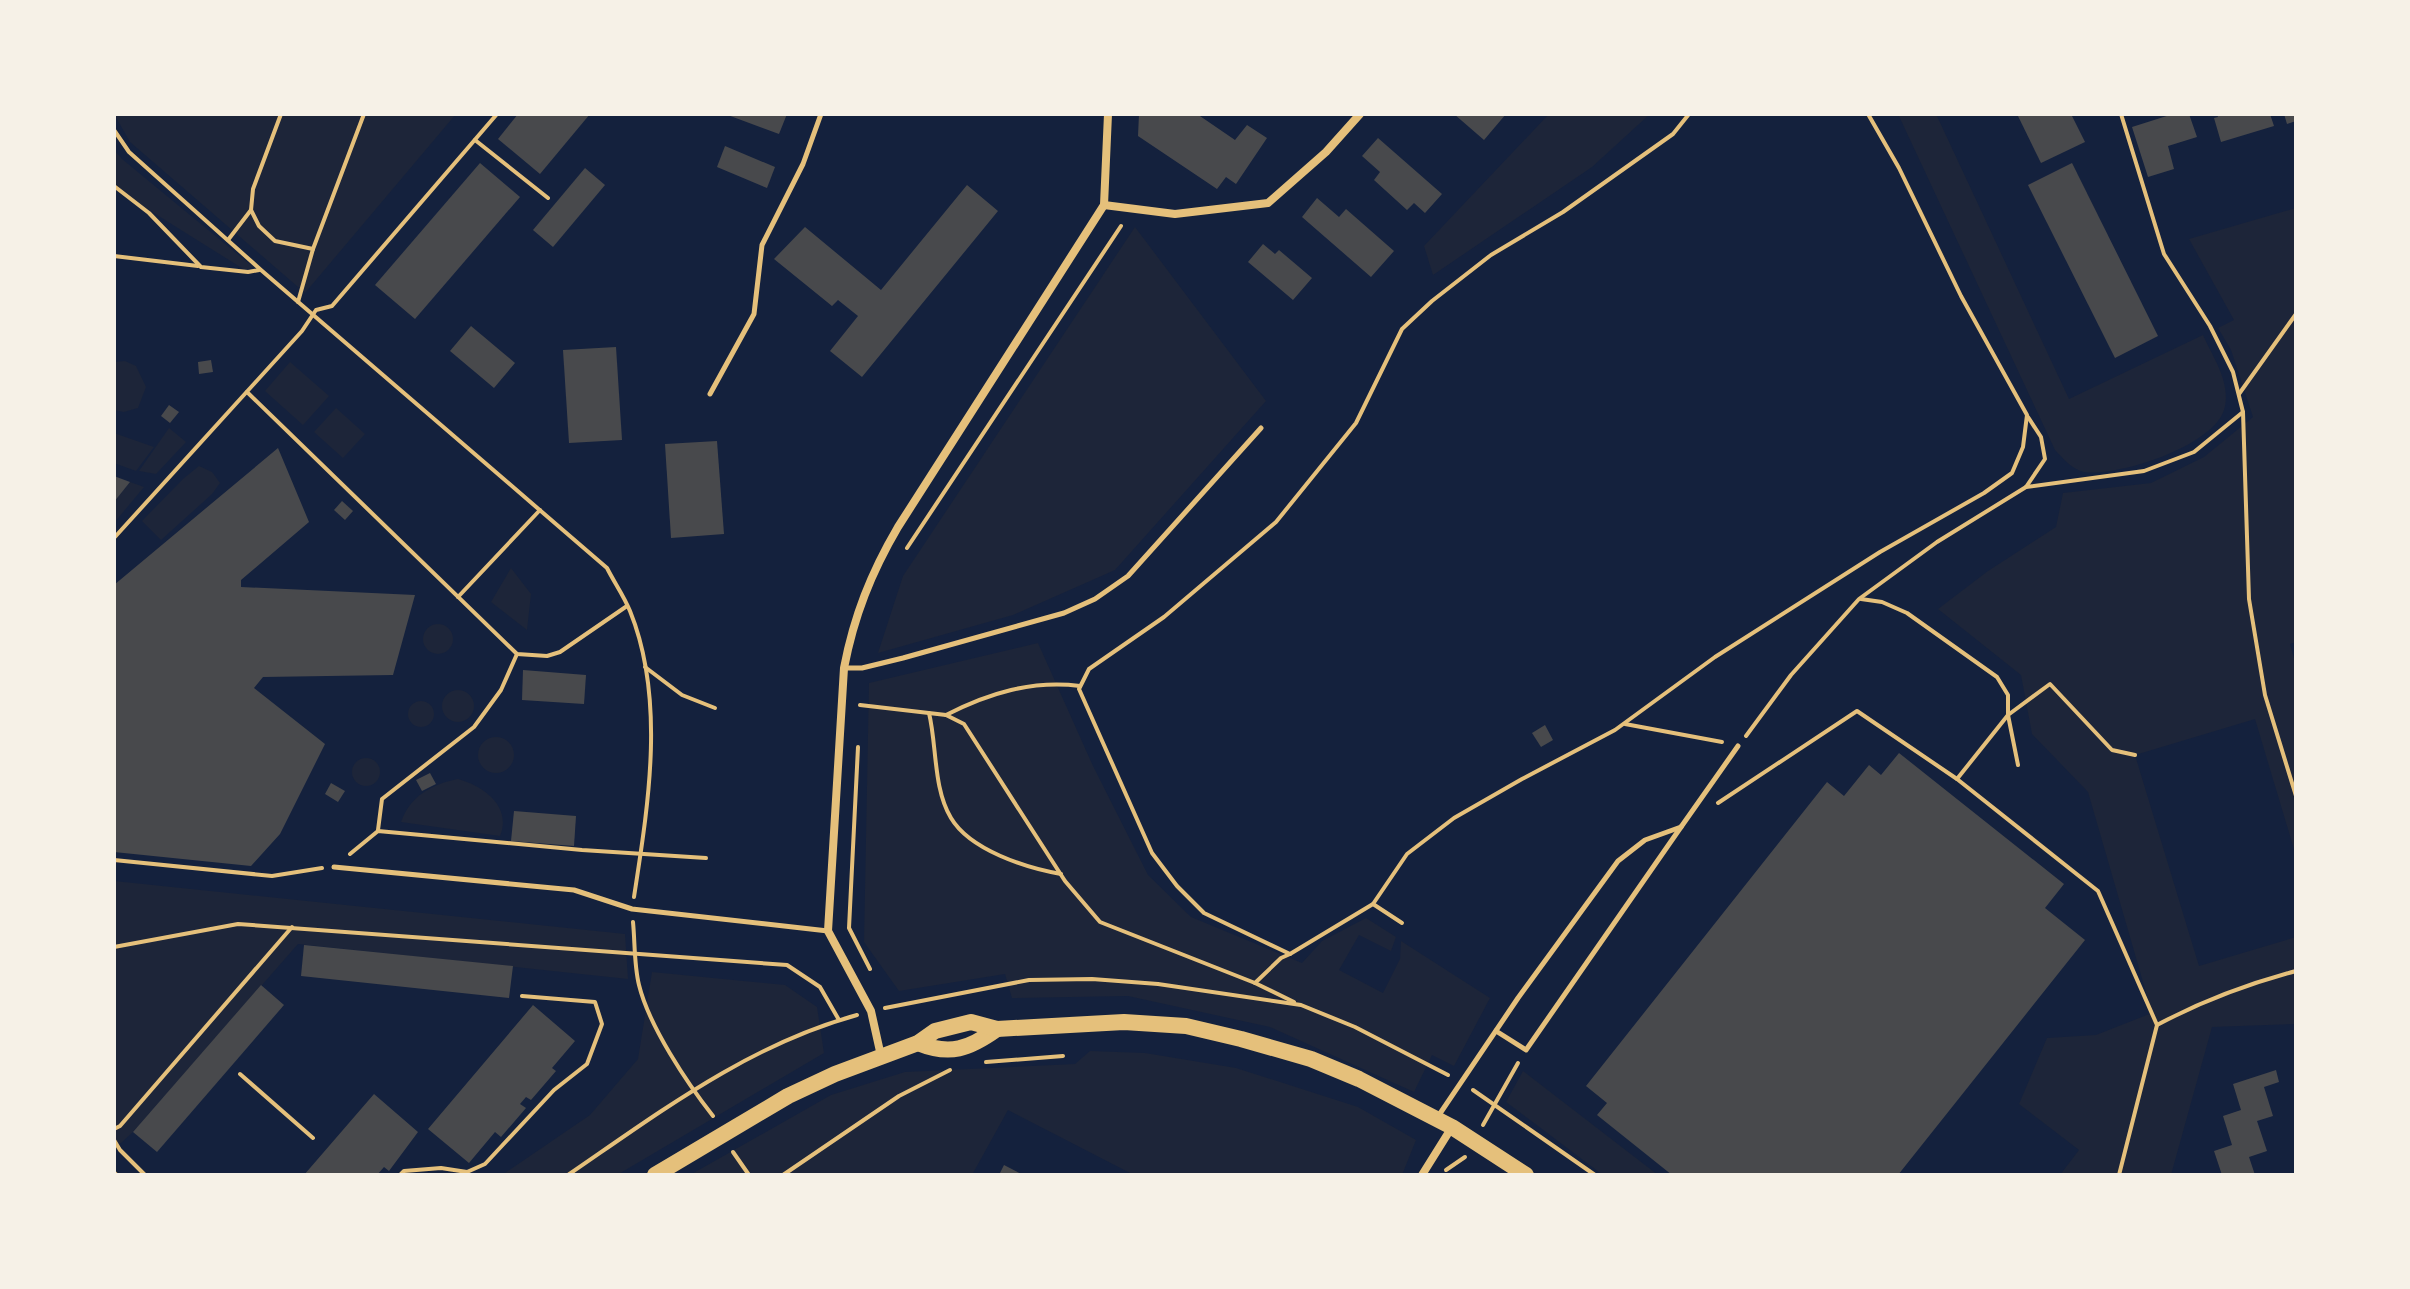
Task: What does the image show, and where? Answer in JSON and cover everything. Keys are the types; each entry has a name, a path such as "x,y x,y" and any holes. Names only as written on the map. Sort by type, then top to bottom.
{"main road":[{"path":"655,1175 788,1096 918,1043 935,1031 971,1022 997,1029 1124,1022 1186,1026 1311,1059 1359,1079 1444,1123 1526,1175"},
{"path":"918,1043 939,1051 973,1046 997,1029"}],"street":[{"path":"881,1056 871,1011 828,931 844,668 852,628 876,564 1104,205 1108,114"},
{"path":"1104,205 1175,214 1268,203 1326,152 1360,114"},
{"path":"1422,1175 1444,1123"}],"lane":[{"path":"710,394 754,314 762,245 803,164 821,114"},
{"path":"844,668 862,668 1064,613 1095,599 1128,576 1261,428"},
{"path":"1496,1031 1526,1050 1738,746"},
{"path":"1444,1123 1460,1082 1618,861 1645,840 1681,827"},
{"path":"334,867 574,890 632,909 828,931"}],"path":[{"path":"281,114 253,189 251,210 259,226 275,241 313,249"},
{"path":"298,302 313,249 364,114"},
{"path":"114,538 302,331 312,314 332,306 497,114"},
{"path":"1290,954 1204,913 1177,886 1152,853 1092,723 1080,686 1089,669 1164,617 1276,522 1356,423 1402,329 1491,255 1563,212 1673,134 1689,114"},
{"path":"1868,114 1899,168 1961,296 2041,437 2045,459 2026,487"},
{"path":"2121,114 2164,254 2210,326 2233,372 2239,394 2243,412 2249,599 2265,695 2296,796"},
{"path":"114,130 129,152 261,270 607,568 627,606 644,665 651,716"},
{"path":"475,140 548,198"},
{"path":"114,186 149,213 201,267"},
{"path":"228,240 251,210"},
{"path":"903,554 1121,226"},
{"path":"114,256 248,272 261,270"},
{"path":"2239,394 2296,314"},
{"path":"246,392 517,654 547,656 560,652 627,606"},
{"path":"1624,724 1738,746 1791,675 1859,599 1937,542 2026,487 2144,471 2194,452 2243,412"},
{"path":"1255,983 1281,958 1373,904 1407,854 1454,818 1624,724 1715,657 2012,473 2023,447 2027,415"},
{"path":"458,597 540,510"},
{"path":"1859,599 1882,602 1907,613 1997,677 2008,695 2008,715 2018,765"},
{"path":"114,860 272,876 334,867 378,831 382,799 474,727 501,690 517,654"},
{"path":"644,665 682,695 715,708"},
{"path":"862,668 860,705 946,715 964,724 1061,874 1100,922 1255,983 1355,1027 1496,1104 1595,1175"},
{"path":"946,715 976,700 1010,689 1055,683 1080,686"},
{"path":"1957,779 2008,715 2050,684 2112,750 2135,755"},
{"path":"1681,827 1857,711 1957,779 2098,891 2157,1025 2119,1175"},
{"path":"929,713 942,791 951,819 977,844 1002,857 1024,867 1061,874"},
{"path":"858,737 849,928 875,981"},
{"path":"378,831 706,858"},
{"path":"1373,904 1402,923"},
{"path":"114,947 238,924 787,965 820,987 839,1020"},
{"path":"114,1129 120,1126 292,927"},
{"path":"2157,1025 2221,994 2296,971"},
{"path":"568,1175 692,1090 759,1051 871,1011 1029,980 1092,979 1158,984 1301,1005"},
{"path":"945,995 952,1026"},
{"path":"400,1175 404,1171 441,1168 467,1172 485,1164 554,1090 587,1064 602,1024 595,1002 522,996"},
{"path":"783,1175 899,1096 960,1066 956,1048"},
{"path":"1496,1104 1526,1050"},
{"path":"981,1062 1063,1056"},
{"path":"240,1074 313,1138"},
{"path":"114,1140 145,1175"},
{"path":"733,1152 749,1175"}],"shaded area":[{"path":"114,114 456,114 305,293 130,142"},
{"path":"1549,114 1650,114 1592,167 1433,275 1424,246"},
{"path":"1898,114 1936,114 2069,399 2203,335 2226,390 2224,410 2216,423 2184,447 2140,464 2084,472 2065,460 2055,450"},
{"path":"114,150 253,267 245,270 114,188"},
{"path":"2296,208 2296,642 2290,644 2296,665 2296,856 2255,719 2135,755 2199,966 2296,937 2296,1024 2212,1027 2171,1175 2060,1175 2079,1150 2019,1104 2047,1038 2096,1035 2152,1013 2088,792 2032,734 2021,675 1938,609 1988,571 2056,527 2063,493 2151,483 2204,457 2253,417 2231,350 2218,328 2234,320 2189,239"},
{"path":"1135,227 1266,401 1115,570 1013,615 878,653 903,576"},
{"path":"125,361 136,366 146,387 138,408 124,412 114,410 114,362"},
{"path":"290,362 329,396 303,425 265,391"},
{"path":"336,408 365,434 343,458 314,432"},
{"path":"169,428 186,442 156,474 139,471"},
{"path":"114,433 154,447 136,471 114,463"},
{"path":"199,466 212,472 220,483 161,540 142,521"},
{"path":"130,482 144,487 114,523 114,502"},
{"path":"511,568 531,594 527,630 491,602"},
{"path":"438,624 449,628 453,639 449,650 438,654 427,650 423,639 427,628"},
{"path":"1038,643 1093,766 1148,875 1191,917 1302,963 1322,941 1366,918 1396,937 1391,951 1359,935 1339,970 1383,993 1400,959 1401,941 1490,998 1454,1066 1432,1055 1414,1092 1270,1027 1128,996 1012,998 1005,974 899,991 864,942 869,683"},
{"path":"458,690 469,695 474,706 469,717 458,722 447,717 442,706 447,695"},
{"path":"421,701 430,705 434,714 430,723 421,727 412,723 408,714 412,705"},
{"path":"496,737 509,742 514,755 509,768 496,773 483,768 478,755 483,742"},
{"path":"366,758 376,762 380,772 376,782 366,786 356,782 352,772 356,762"},
{"path":"458,779 486,792 499,807 503,826 500,836 401,822 416,798 439,784"},
{"path":"114,881 625,934 628,979 298,944 133,1132 121,1143 114,1143"},
{"path":"652,972 785,985 817,1007 824,1053 617,1175 502,1175 590,1115 638,1059"},
{"path":"1090,1051 1145,1053 1236,1068 1358,1107 1416,1140 1402,1175 1134,1175 1008,1110 972,1175 690,1175 831,1095 905,1072 1075,1064"},
{"path":"1523,1071 1658,1175 1603,1175 1506,1102"}],"building":[{"path":"518,114 590,114 540,174 498,139"},
{"path":"725,114 787,114 779,134"},
{"path":"1139,114 1197,114 1235,140 1247,125 1267,138 1236,184 1226,177 1217,189 1138,136"},
{"path":"1454,114 1506,114 1484,140"},
{"path":"2017,114 2071,114 2085,142 2041,163"},
{"path":"2173,114 2189,114 2197,137 2168,146 2174,169 2148,177 2132,127"},
{"path":"2217,114 2270,114 2274,126 2221,142 2214,118 2218,117"},
{"path":"2284,114 2296,114 2296,121 2287,124"},
{"path":"1378,138 1442,194 1425,213 1414,203 1407,210 1374,180 1380,172 1362,156"},
{"path":"725,146 775,167 767,188 717,167"},
{"path":"480,163 520,197 415,319 375,285"},
{"path":"2072,163 2158,336 2115,358 2028,185"},
{"path":"585,168 605,185 553,247 533,230"},
{"path":"967,185 998,211 862,377 830,351 858,316 838,300 832,306 774,259 805,227 881,290"},
{"path":"1317,198 1339,217 1346,209 1394,251 1371,277 1302,217"},
{"path":"1263,244 1275,254 1279,250 1312,278 1293,300 1248,262"},
{"path":"471,326 515,363 494,388 450,351"},
{"path":"616,347 622,440 569,443 563,350"},
{"path":"211,360 213,372 199,374 198,362"},
{"path":"169,405 179,412 170,423 161,416"},
{"path":"717,441 724,534 671,538 665,444"},
{"path":"278,448 309,522 241,580 241,587 415,595 393,675 263,677 254,688 325,744 280,834 251,866 114,852 114,585"},
{"path":"114,476 130,482 114,502"},
{"path":"342,501 353,511 345,520 334,510"},
{"path":"523,670 586,675 584,704 522,700"},
{"path":"1545,725 1553,740 1541,747 1532,733"},
{"path":"1899,753 2064,884 2045,908 2085,940 1898,1175 1672,1175 1597,1115 1607,1103 1586,1086 1827,782 1844,796 1869,765 1881,775"},
{"path":"430,773 436,784 422,791 416,780"},
{"path":"331,783 345,791 338,802 325,794"},
{"path":"514,811 576,816 574,846 511,841"},
{"path":"304,945 513,966 509,998 301,976"},
{"path":"261,985 284,1005 157,1152 133,1132"},
{"path":"533,1005 575,1041 552,1068 556,1071 531,1100 526,1097 520,1104 526,1108 501,1137 495,1132 469,1163 428,1129"},
{"path":"2276,1070 2279,1082 2264,1087 2273,1116 2257,1121 2267,1151 2249,1157 2255,1175 2222,1175 2214,1151 2232,1145 2223,1116 2241,1110 2233,1084"},
{"path":"374,1094 418,1132 389,1171 384,1167 377,1175 304,1175"},
{"path":"1004,1165 1023,1175 999,1175"}]}
